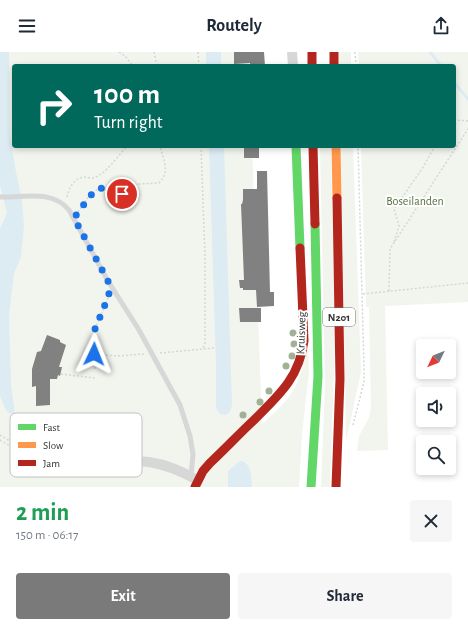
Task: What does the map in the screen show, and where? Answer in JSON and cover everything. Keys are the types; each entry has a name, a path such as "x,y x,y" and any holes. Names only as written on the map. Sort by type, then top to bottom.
{"main road":[{"path":"312,52 312,64"},
{"path":"334,52 334,64"},
{"name":"Kruisweg","path":"194,481 210,463 283,391 295,374 302,356 304,341 296,148"},
{"name":"Kruisweg","path":"311,487 318,376 314,148"},
{"name":"N201","path":"336,148 340,379 336,487"}],"street":[{"path":"292,52 293,64"},
{"path":"142,460 155,462 175,468 194,481"}],"lane":[{"path":"1,197 49,197 65,205 74,218 108,281 139,330 180,405 190,436 193,454 194,481"}],"path":[{"path":"119,52 125,56 131,64"},
{"path":"154,52 157,64"},
{"path":"198,52 198,64"},
{"path":"355,52 356,64"},
{"path":"456,120 468,122"},
{"path":"456,148 468,129"},
{"path":"65,205 70,187 79,178 96,177 107,168 125,148"},
{"path":"74,218 90,196 99,188 114,190 122,194 132,186 138,184 159,183 164,178 166,172 160,148"},
{"path":"201,148 206,342 203,349"},
{"path":"353,426 364,382 358,148"},
{"path":"394,244 399,226 394,210 435,148"},
{"path":"389,291 390,249 456,148"},
{"path":"95,369 95,329 109,295 108,281"},
{"path":"362,294 468,283"},
{"path":"207,349 214,348"},
{"path":"61,374 95,378"},
{"path":"0,435 10,441"},
{"path":"0,440 10,446"}],"green space":[{"path":"0,52 249,52 249,64 12,64 12,148 252,148 262,424 283,404 295,387 301,373 308,347 309,373 302,434 299,487 0,487"},
{"path":"339,52 351,52 351,64 339,64"},
{"name":"Boseilanden","path":"358,52 468,52 468,302 385,306 388,450 357,451 359,436 369,418 371,407 369,307 366,307 361,148 456,148 456,64 359,64"},
{"path":"320,148 331,148 335,344 330,487 321,487 325,384"},
{"path":"341,148 353,148 361,372 346,441"}],"shaded area":[{"path":"0,52 9,52 10,135 22,200 24,226 21,257 14,273 9,315 11,384 15,413 7,412 0,396 0,229 7,213 0,185"},
{"path":"206,52 221,52 221,64 206,64"},
{"path":"209,148 224,148 232,404 230,411 225,415 220,414 216,408"},
{"path":"240,461 247,464 249,467 252,487 228,487 228,471"}],"building":[{"path":"234,52 264,52 265,64 234,64"},
{"path":"244,148 259,148 259,158 244,158"},
{"path":"257,171 267,171 270,292 274,292 274,306 257,307 256,290 243,290 243,288 240,288 239,280 244,280 241,204 243,200 243,189 257,189"},
{"path":"239,308 261,308 261,322 240,322"},
{"path":"47,335 60,340 60,342 66,345 59,367 62,367 60,376 58,375 57,379 50,379 50,405 36,406 36,386 32,387 32,369 37,352 41,351"}],"waterway":[{"path":"430,52 439,64"},
{"path":"456,84 468,99"}],"traffic: fast":[{"path":"296,148 300,248"},
{"path":"311,487 318,376 315,224"}],"traffic: slow":[{"path":"336,148 337,198"}],"traffic: jam":[{"path":"312,52 312,64"},
{"path":"334,52 334,64"},
{"path":"313,148 315,224"},
{"path":"336,487 340,379 337,198"},
{"path":"195,487 203,471 279,394 293,376 298,365 304,341 300,248"}],"route":[{"path":"94,354 95,329 109,295 108,281 74,218 90,196 99,188 114,190 122,194"}]}
